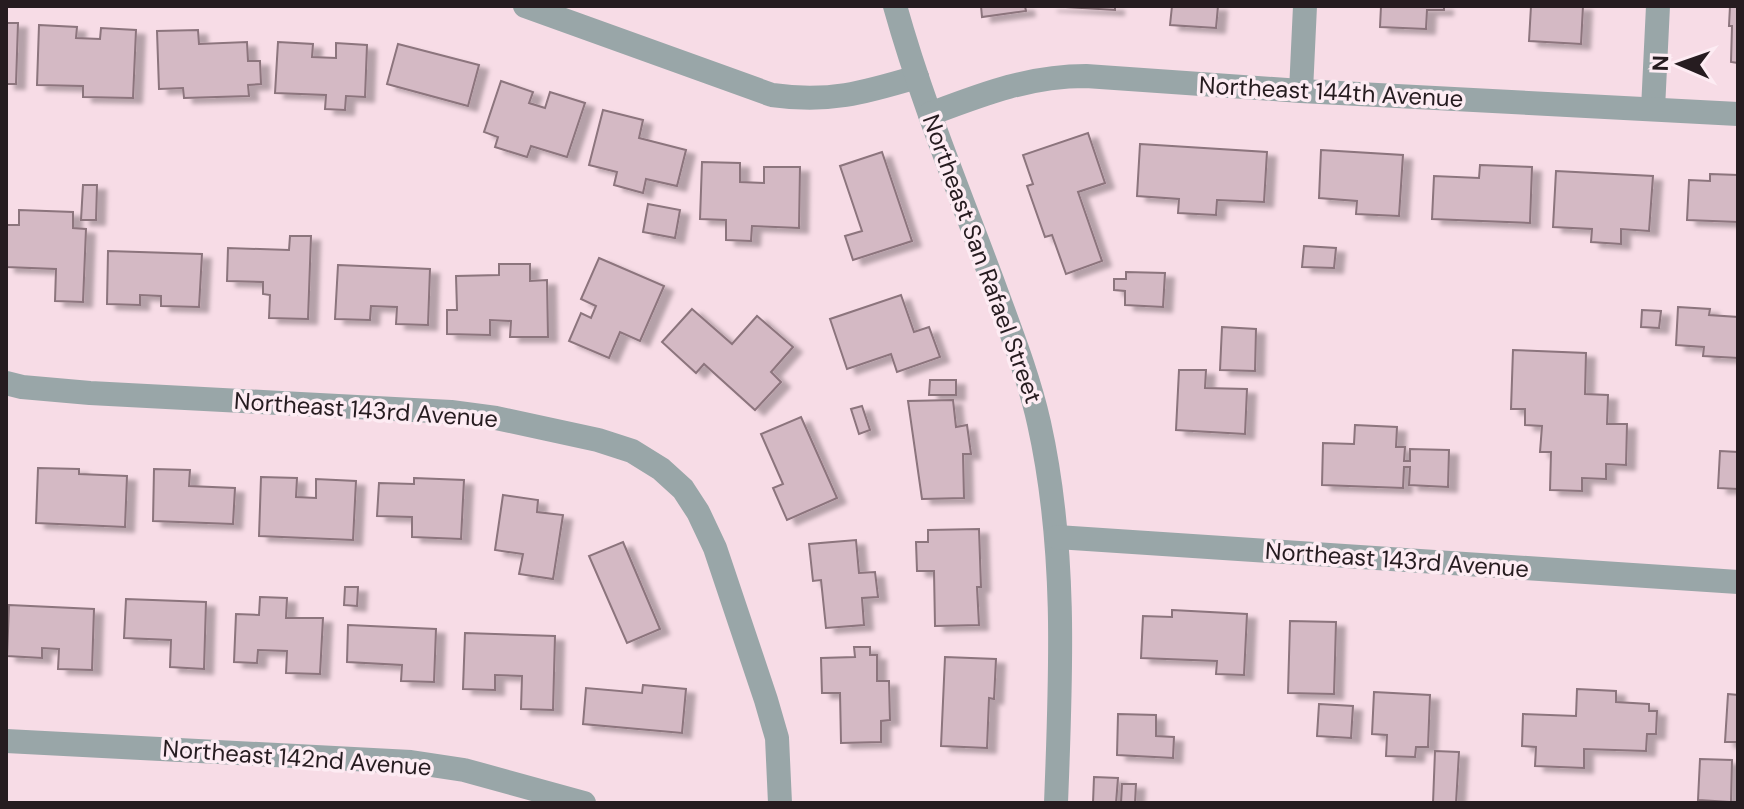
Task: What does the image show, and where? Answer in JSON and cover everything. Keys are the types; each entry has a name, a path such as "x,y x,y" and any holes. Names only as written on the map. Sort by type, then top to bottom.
{"street":[{"path":"525,6 772,95 833,99 917,77"},
{"name":"Northeast San Rafael Street","path":"895,6 917,77 1039,422 1057,537 1062,637 1056,803"},
{"path":"1301,91 1305,6"},
{"path":"1653,109 1658,6"},
{"name":"Northeast 144th Avenue","path":"930,114 1019,83 1058,76 1738,114"},
{"name":"Northeast 143rd Avenue","path":"6,383 90,393 451,412 496,418 598,440 632,451 661,469 683,489 698,512 732,592 777,738 780,803"},
{"name":"Northeast 143rd Avenue","path":"1057,537 1738,582"},
{"name":"Northeast 142nd Avenue","path":"6,741 411,762 464,770 584,803"}],"building":[{"path":"981,6 1025,6 1026,11 982,17"},
{"path":"1048,6 1115,6 1115,10"},
{"path":"1172,6 1218,6 1216,28 1170,25"},
{"path":"1381,6 1444,6 1444,10 1427,10 1426,29 1380,27"},
{"path":"1531,6 1583,6 1581,44 1529,41"},
{"path":"1730,6 1738,6 1738,63 1731,62"},
{"path":"6,23 18,23 16,84 6,84"},
{"path":"39,25 77,27 76,38 100,39 101,28 136,30 133,98 83,97 83,86 37,85"},
{"path":"198,30 199,44 247,42 248,61 260,61 261,84 248,85 249,96 184,98 183,88 159,89 157,31"},
{"path":"278,42 313,44 312,57 336,58 336,43 367,45 365,97 346,96 345,110 325,109 326,95 275,93"},
{"path":"398,44 479,65 468,106 387,84"},
{"path":"501,81 533,92 529,103 545,108 550,92 585,103 567,157 531,146 527,157 495,147 498,137 484,132"},
{"path":"603,110 643,120 639,138 686,150 677,186 646,179 643,193 614,185 617,172 589,165"},
{"path":"1088,133 1105,183 1078,192 1102,261 1066,274 1052,235 1045,237 1027,186 1033,184 1023,155"},
{"path":"1140,144 1267,152 1264,202 1217,200 1216,215 1178,213 1179,199 1137,196"},
{"path":"1321,150 1403,155 1399,216 1356,214 1357,201 1319,198"},
{"path":"882,152 912,241 853,260 845,236 862,231 840,166"},
{"path":"702,162 740,163 740,182 764,183 764,167 800,167 799,228 752,226 751,241 726,240 726,220 700,219"},
{"path":"1480,165 1532,167 1530,223 1432,219 1434,176 1479,178"},
{"path":"1556,171 1653,176 1649,231 1621,229 1621,244 1591,242 1592,229 1553,227"},
{"path":"1710,174 1738,175 1738,222 1687,220 1689,180 1710,181"},
{"path":"83,185 97,185 96,220 81,220"},
{"path":"648,204 680,210 675,238 643,232"},
{"path":"19,210 73,212 73,228 86,229 83,302 55,301 56,269 6,267 6,225 19,225"},
{"path":"290,236 311,236 308,319 269,318 270,295 263,294 263,282 227,281 228,248 289,250"},
{"path":"1304,246 1336,248 1334,268 1302,267"},
{"path":"108,251 202,254 199,307 161,306 161,296 140,295 140,305 107,304"},
{"path":"599,258 664,286 640,341 620,332 609,358 569,341 581,313 591,318 596,306 581,299"},
{"path":"499,264 530,264 530,281 547,280 548,337 510,337 511,321 490,320 490,335 447,334 447,310 457,310 456,276 499,275"},
{"path":"338,265 430,269 428,325 396,324 397,307 371,306 370,320 335,319"},
{"path":"1126,272 1165,273 1163,307 1125,305 1125,291 1114,290 1114,279 1126,279"},
{"path":"901,295 914,332 929,327 940,357 897,372 891,354 847,369 830,319"},
{"path":"1678,307 1710,309 1709,315 1738,317 1738,358 1703,356 1704,347 1676,345"},
{"path":"692,309 732,344 757,316 793,347 771,372 781,382 755,410 704,364 696,373 662,342"},
{"path":"1642,310 1661,311 1659,328 1641,327"},
{"path":"1222,327 1256,329 1255,371 1220,370"},
{"path":"1513,350 1586,353 1585,394 1608,395 1607,424 1627,424 1626,465 1606,464 1606,479 1582,478 1582,491 1550,490 1551,452 1540,452 1542,426 1525,425 1525,409 1511,409"},
{"path":"1179,370 1206,370 1205,388 1247,389 1245,434 1176,430"},
{"path":"930,380 956,380 956,395 929,395"},
{"path":"953,400 956,427 967,425 971,454 963,454 964,498 922,499 908,401"},
{"path":"862,406 870,430 859,434 851,409"},
{"path":"801,417 837,498 787,520 773,488 783,484 761,434"},
{"path":"1355,425 1397,427 1396,447 1405,447 1404,461 1410,461 1410,449 1449,450 1448,487 1409,485 1410,467 1404,467 1403,488 1322,485 1323,443 1354,444"},
{"path":"1720,451 1738,452 1738,489 1718,488"},
{"path":"38,468 79,469 79,474 127,476 125,527 36,523"},
{"path":"154,469 190,470 189,486 235,488 233,524 153,521"},
{"path":"261,477 297,478 296,497 316,498 316,479 356,481 353,540 259,536"},
{"path":"414,478 464,480 461,539 412,537 412,517 377,516 379,483 414,484"},
{"path":"503,495 538,500 537,512 563,515 553,579 519,574 523,554 495,550"},
{"path":"979,529 979,625 935,626 934,571 917,571 916,542 928,542 928,530"},
{"path":"856,540 859,573 875,572 878,597 862,598 864,625 826,628 821,580 813,581 809,544"},
{"path":"623,542 660,629 627,643 589,556"},
{"path":"345,587 358,587 357,606 344,605"},
{"path":"260,597 287,598 286,618 323,618 320,674 286,673 287,651 258,650 257,663 234,662 236,614 259,615"},
{"path":"126,599 206,602 204,669 170,667 171,640 124,638"},
{"path":"9,605 94,609 92,670 58,669 59,649 42,648 42,658 7,656"},
{"path":"1172,610 1247,614 1244,675 1216,674 1217,661 1141,658 1143,616 1172,617"},
{"path":"1290,621 1336,622 1334,694 1288,693"},
{"path":"348,625 436,629 434,682 401,681 402,665 347,662"},
{"path":"465,633 555,636 553,710 521,709 522,676 495,675 495,690 463,689"},
{"path":"854,647 870,647 870,655 877,655 877,681 889,681 890,720 881,721 881,742 841,743 840,693 822,693 821,658 855,657"},
{"path":"945,657 996,659 994,699 989,698 987,748 941,746"},
{"path":"643,685 686,689 682,733 583,724 586,688 642,693"},
{"path":"1577,689 1616,691 1616,702 1649,704 1649,711 1657,711 1656,734 1647,734 1646,751 1584,749 1584,768 1535,766 1536,747 1522,746 1523,714 1576,716"},
{"path":"1374,692 1430,695 1428,747 1416,747 1415,757 1386,756 1387,735 1372,734"},
{"path":"1728,694 1738,695 1738,742 1725,742"},
{"path":"1319,704 1353,706 1351,738 1317,736"},
{"path":"1118,714 1156,715 1156,736 1174,737 1173,758 1117,755"},
{"path":"1435,751 1459,752 1456,803 1433,803"},
{"path":"1700,759 1732,760 1731,802 1698,800"},
{"path":"1094,777 1118,778 1116,803 1093,803"},
{"path":"1122,784 1136,784 1135,803 1121,803"}]}
